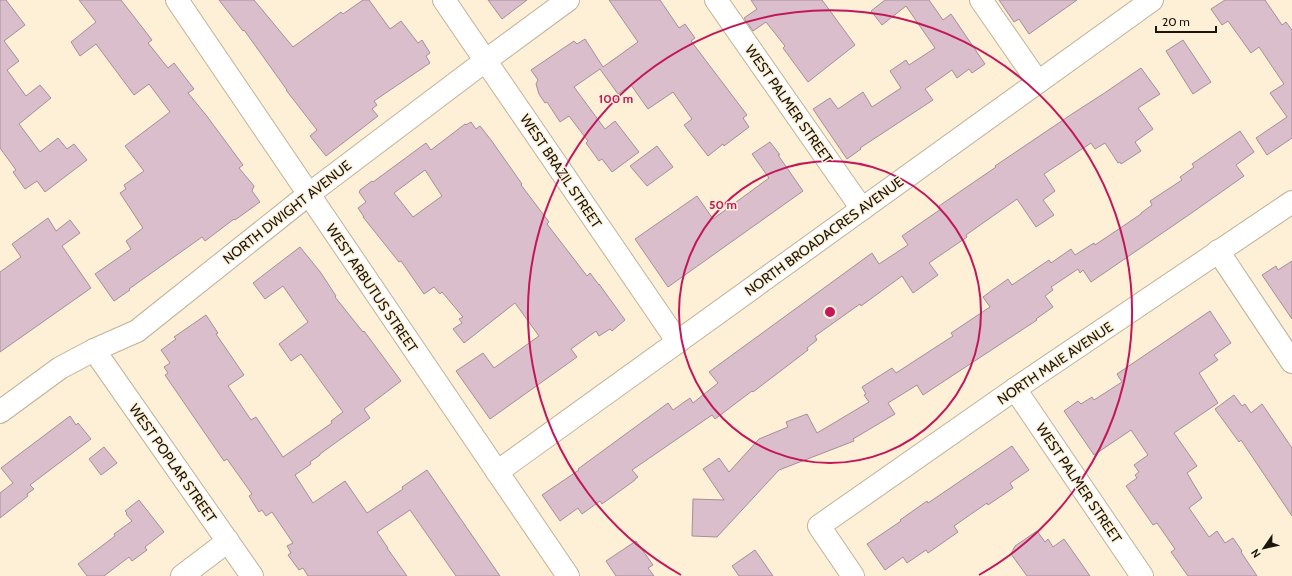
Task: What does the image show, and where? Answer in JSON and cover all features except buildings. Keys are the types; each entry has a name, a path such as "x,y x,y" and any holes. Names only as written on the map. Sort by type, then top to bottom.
{"street":[{"name":"WEST ARBUTUS STREET","path":"177,0 568,576"},
{"name":"WEST BRAZIL STREET","path":"444,0 678,342"},
{"name":"NORTH DWIGHT AVENUE","path":"0,412 60,368 94,350 137,331 309,194 568,0"},
{"name":"WEST PALMER STREET","path":"716,0 862,209"},
{"path":"981,0 1038,82"},
{"name":"NORTH BROADACRES AVENUE","path":"496,472 1152,0"},
{"name":"NORTH MAIE AVENUE","path":"853,576 819,526 1015,389 1292,202"},
{"path":"1218,251 1292,362"},
{"name":"WEST POPLAR STREET","path":"94,350 252,576"},
{"name":"WEST PALMER STREET","path":"1015,389 1142,576"},
{"path":"182,576 228,541"}]}
